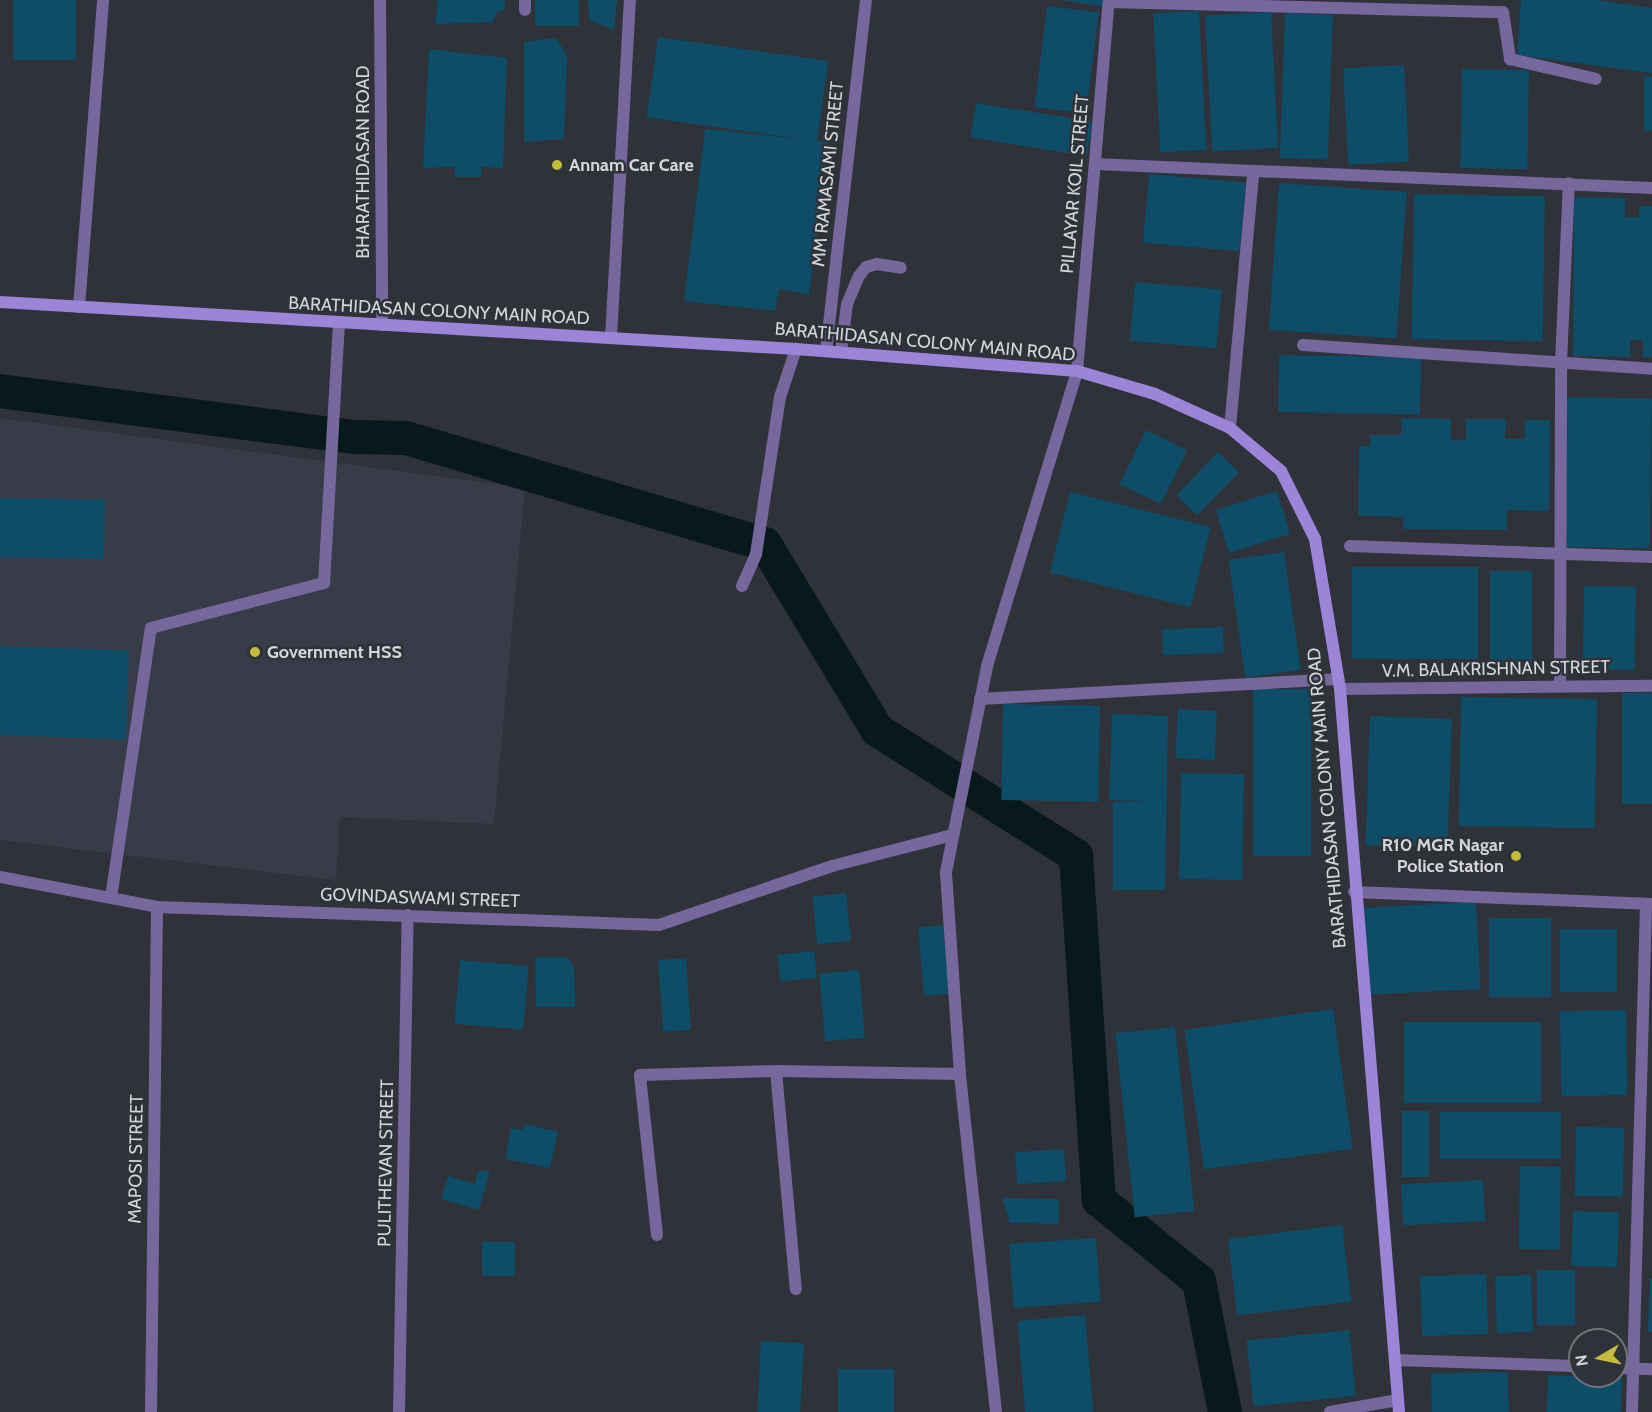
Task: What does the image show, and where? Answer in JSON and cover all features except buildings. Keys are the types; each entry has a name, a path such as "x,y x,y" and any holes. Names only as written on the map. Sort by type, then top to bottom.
{"main road":[{"name":"BARATHIDASAN COLONY MAIN ROAD","path":"0,302 339,324 796,349 1077,371 1155,394 1230,428 1281,471 1315,539 1339,684 1354,892 1398,1406"}],"street":[{"path":"80,307 103,0"},
{"name":"BHARATHIDASAN ROAD","path":"380,0 382,325"},
{"path":"610,338 630,0"},
{"name":"MM RAMASAMI STREET","path":"826,351 866,0"},
{"path":"1109,1 1503,12 1510,58 1596,80"},
{"name":"PILLAYAR KOIL STREET","path":"996,1412 960,1074 946,872 980,699 1077,371 1109,1"},
{"path":"1095,164 1652,188"},
{"path":"1230,428 1253,172"},
{"path":"1560,686 1561,363 1569,183"},
{"path":"841,352 847,304 858,276 866,267 877,264 901,268"},
{"path":"111,898 151,628 324,583 339,324"},
{"path":"1303,345 1652,369"},
{"path":"742,586 756,554 780,397 796,349"},
{"path":"1350,546 1652,558"},
{"name":"V.M. BALAKRISHNAN STREET","path":"980,699 1339,684 1652,686"},
{"name":"GOVINDASWAMI STREET","path":"0,877 157,907 659,925 831,866 953,835"},
{"path":"1354,892 1649,904 1632,1412"},
{"name":"MAPOSI STREET","path":"151,1412 157,907"},
{"name":"PULITHEVAN STREET","path":"399,1412 408,915"},
{"path":"657,1235 640,1075 776,1071 960,1074"},
{"path":"776,1071 796,1288"},
{"path":"1395,1360 1568,1366"},
{"path":"1628,1368 1652,1369"},
{"path":"1330,1412 1398,1406"}],"shaded area":[{"name":"Government HSS","path":"0,418 525,488 494,824 340,817 336,880 0,840"}],"waterway":[{"path":"0,391 356,437 406,438 765,544 877,730 1076,856 1099,1200 1199,1281 1225,1412"}],"place":[{"name":"Annam Car Care","path":"557,165"},
{"name":"Government HSS","path":"255,652"},
{"name":"R10 MGR Nagar Police Station","path":"1516,856"}]}
